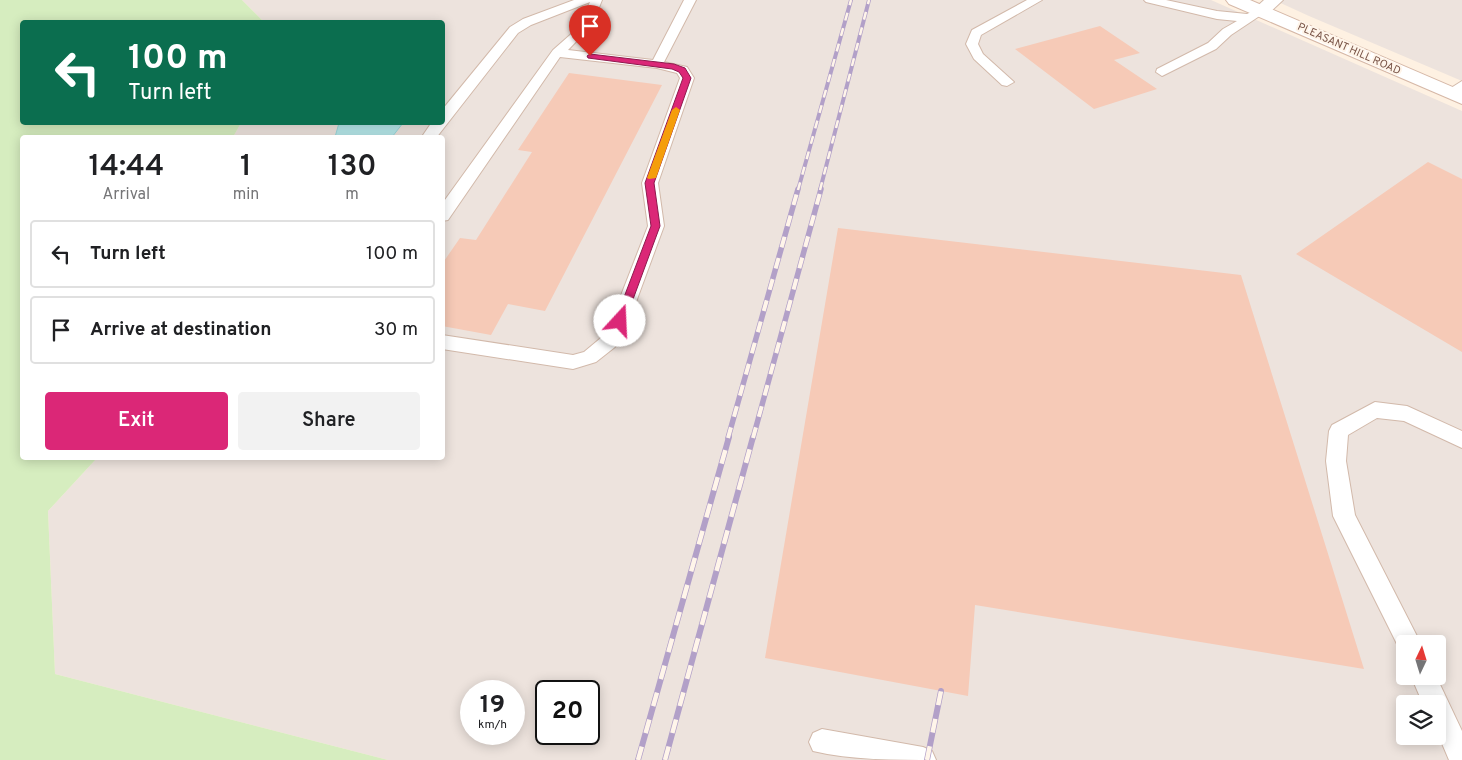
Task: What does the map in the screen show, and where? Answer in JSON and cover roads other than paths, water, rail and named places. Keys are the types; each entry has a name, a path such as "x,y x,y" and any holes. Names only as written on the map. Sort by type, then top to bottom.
{"street":[{"name":"PLEASANT HILL ROAD","path":"1235,0 1458,92"}],"lane":[{"path":"445,116 514,30 527,22 585,0"},
{"path":"445,212 557,53 582,34 592,14 596,0"},
{"path":"657,64 690,0"},
{"path":"1007,82 978,56 972,44 976,33 991,23 1036,0"},
{"path":"1150,0 1217,15 1261,10"},
{"path":"1162,72 1212,46 1226,32 1261,10"},
{"path":"445,342 573,362 590,357 609,342 620,321 656,226 650,183 687,78 682,70 657,64 557,53"},
{"path":"430,135 438,125"},
{"path":"1404,635 1344,516 1336,461 1338,431 1375,410 1407,414 1462,440"},
{"path":"1446,725 1462,760"},
{"path":"822,742 923,760"}],"water":[{"path":"338,125 401,125 394,135 336,135"}],"railway":[{"path":"798,190 851,0"},
{"path":"820,190 869,0"},
{"path":"728,438 798,189"},
{"path":"753,438 821,189"},
{"path":"638,760 729,437"},
{"path":"665,760 753,437"},
{"path":"927,760 941,691"}]}
